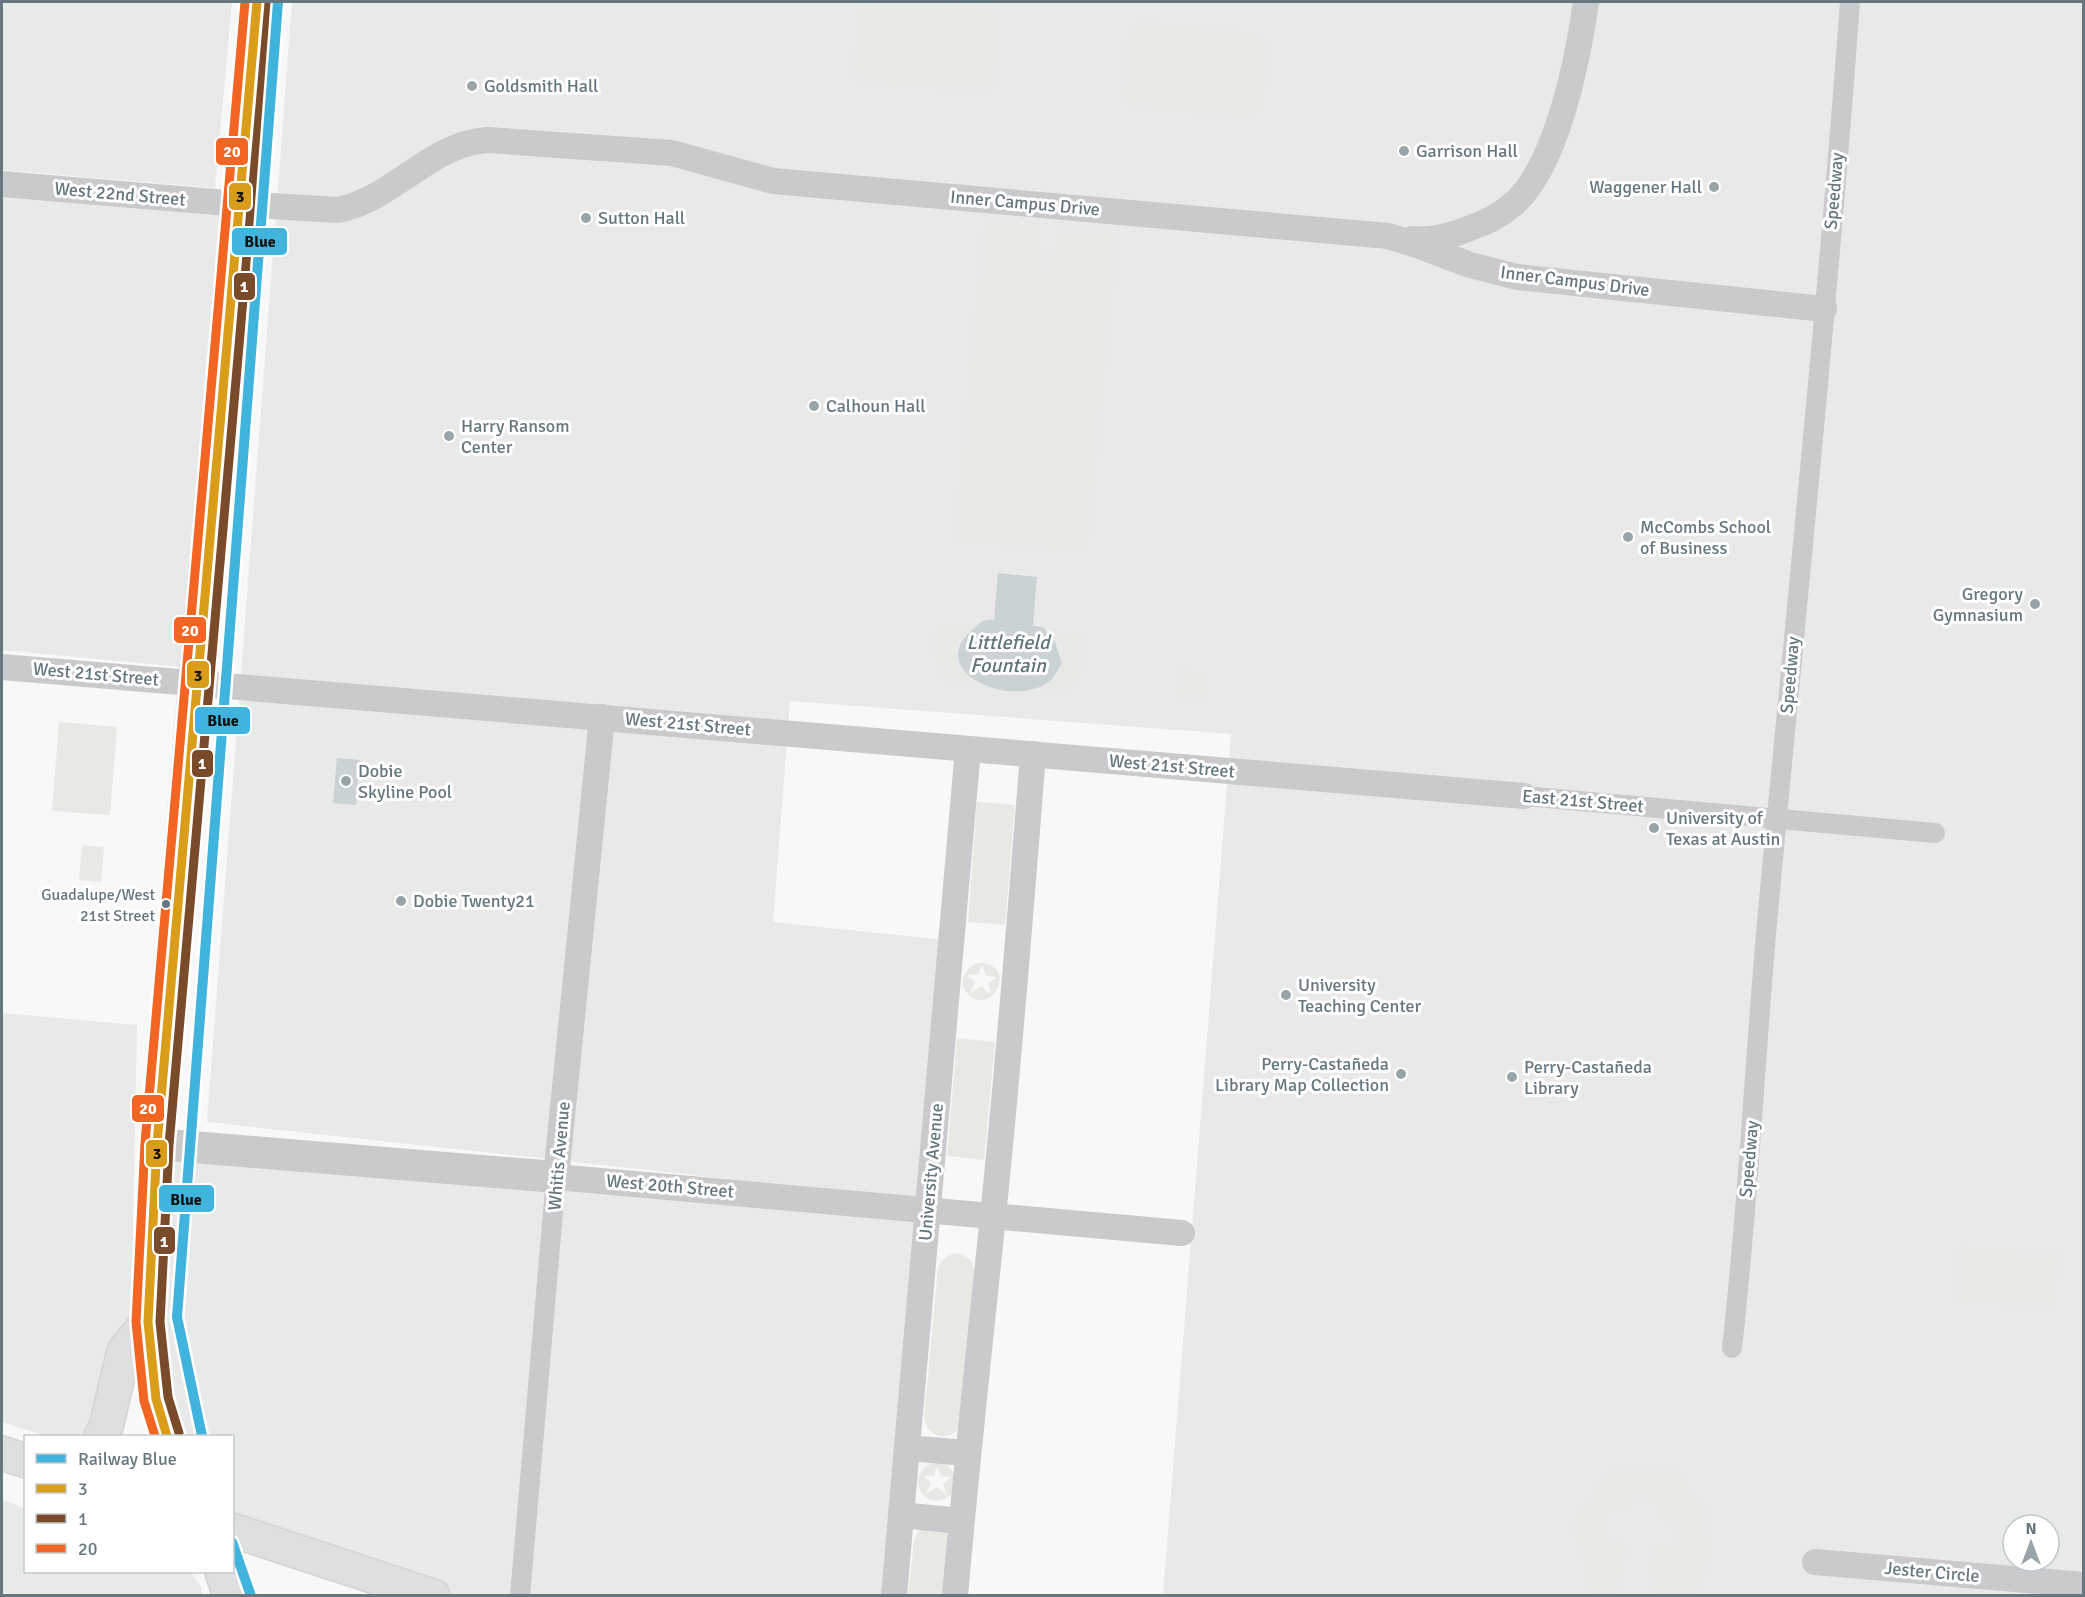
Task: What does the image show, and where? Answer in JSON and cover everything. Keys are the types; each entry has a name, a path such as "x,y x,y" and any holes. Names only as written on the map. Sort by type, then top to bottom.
{"main road":[{"path":"166,1435 156,1399 148,1322 158,1144 196,682 257,2"},
{"path":"102,1435 106,1427 124,1351 148,1322"},
{"path":"2,1453 24,1460"},
{"path":"234,1531 433,1596"},
{"path":"222,1573 230,1596"}],"street":[{"path":"1388,236 1421,240 1450,237 1492,219 1512,205 1530,183 1557,132 1572,77 1586,2"},
{"name":"Speedway","path":"1732,1348 1751,1145 1761,985 1850,2"},
{"name":"Inner Campus Drive","path":"239,204 327,210 351,207 461,144 488,140 672,153 773,181 1388,236 1470,265 1517,278 1824,309"},
{"name":"West 22nd Street","path":"2,184 239,204"},
{"name":"West 21st Street","path":"2,667 1375,784"},
{"name":"Whitis Avenue","path":"520,1596 556,1176 602,717"},
{"name":"University Avenue","path":"894,1596 968,749"},
{"path":"955,1596 967,1453 993,1217 1033,754"},
{"name":"East 21st Street","path":"1375,784 1935,833"},
{"name":"West 20th Street","path":"158,1144 556,1176 1182,1233"},
{"path":"907,1448 967,1453"},
{"path":"901,1515 961,1521"},
{"name":"Jester Circle","path":"1815,1562 2044,1589 2084,1586"}],"shaded area":[{"path":"2,2 232,2 215,188 2,170"},
{"name":"University of Texas at Austin","path":"292,2 2083,2 2083,1595 1163,1595 1231,734 790,701 773,922 945,940 922,1200 207,1122"},
{"path":"870,2 915,2 993,8 993,15 1000,16 995,85 987,85 986,92 862,82 863,73 854,72 860,5 869,6"},
{"path":"1140,22 1260,34 1260,41 1268,42 1261,111 1253,110 1252,118 1130,106 1131,97 1123,97 1129,30 1139,30"},
{"path":"2,194 222,216 182,667 2,650"},
{"path":"985,221 1038,226 1036,250 1042,251 1040,274 1046,275 1049,252 1057,252 1060,227 1117,233 1086,552 955,540"},
{"path":"941,624 973,627 960,638 955,652 958,666 969,680 965,684 959,685 956,682 952,685 939,664 936,640"},
{"path":"1051,633 1083,635 1083,652 1078,675 1062,694 1059,690 1052,692 1046,687 1053,681 1064,662 1062,648"},
{"path":"1181,671 1207,673 1205,698 1179,696"},
{"path":"59,722 117,727 110,815 52,811"},
{"path":"977,802 1015,805 1005,925 968,922"},
{"path":"82,845 104,847 101,882 79,880"},
{"path":"978,963 991,965 998,971 1000,980 998,988 992,995 985,1000 976,999 964,989 964,976 973,965","holes":["982,965 986,976 997,977 988,983 991,995 981,986 970,993 975,982 967,975 978,975"]},
{"path":"2,1013 137,1025 131,1322 100,1423 84,1435 43,1435 2,1422"},
{"path":"957,1038 995,1042 984,1160 947,1156"},
{"path":"157,1144 927,1210 894,1595 433,1595 234,1530 234,1435 167,1435"},
{"path":"1960,1247 2058,1255 2053,1309 1956,1300"},
{"path":"958,1253 970,1259 975,1271 959,1429 943,1436 929,1430 924,1418 938,1267 946,1257"},
{"path":"934,1462 947,1465 954,1473 952,1494 942,1499 933,1500 926,1497 920,1491 918,1484 919,1476 924,1468","holes":["937,1466 941,1476 952,1477 943,1483 946,1495 937,1487 926,1494 931,1483 923,1476 934,1476"]},
{"path":"1614,1469 1671,1470 1707,1513 1704,1519 1712,1552 1696,1595 1653,1595 1655,1582 1650,1581 1653,1546 1676,1547 1678,1521 1656,1519 1657,1501 1631,1499 1630,1510 1608,1508 1605,1543 1625,1544 1623,1578 1619,1578 1618,1595 1596,1595 1587,1580 1584,1557 1574,1524 1608,1472"},
{"path":"2,1500 24,1508 24,1573 192,1573 201,1587 203,1595 2,1595"},
{"path":"925,1527 945,1532 949,1538 946,1595 908,1596 914,1540 918,1532"}],"water":[{"name":"Littlefield Fountain","path":"998,573 1037,577 1033,626 1044,627 1049,637 1055,642 1062,663 1052,679 1037,688 1018,691 999,689 981,683 967,673 959,661 960,646 971,631 984,621 994,620"},
{"name":"Dobie Skyline Pool","path":"337,758 360,760 356,805 333,803"}],"rail line":[{"name":"Blue","path":"202,1435 177,1317 278,2"},
{"name":"Blue","path":"234,1548 251,1596"}],"transit line":[{"name":"20","path":"155,1435 144,1401 136,1322 145,1143 245,2"},
{"name":"3","path":"167,1435 156,1399 148,1322 157,1144 257,2"},
{"name":"1","path":"179,1433 168,1397 160,1322 169,1145 269,3"}],"place":[{"name":"Goldsmith Hall","path":"472,86"},
{"name":"Garrison Hall","path":"1404,151"},
{"name":"Waggener Hall","path":"1714,187"},
{"name":"Sutton Hall","path":"586,218"},
{"name":"Calhoun Hall","path":"814,406"},
{"name":"Harry Ransom Center","path":"449,436"},
{"name":"McCombs School of Business","path":"1628,537"},
{"name":"Gregory Gymnasium","path":"2035,604"},
{"name":"Dobie Skyline Pool","path":"346,781"},
{"name":"University of Texas at Austin","path":"1654,828"},
{"name":"Dobie Twenty21","path":"401,901"},
{"name":"Guadalupe/West 21st Street","path":"166,904"},
{"name":"University Teaching Center","path":"1286,995"},
{"name":"Perry-Castañeda Library Map Collection","path":"1401,1074"},
{"name":"Perry-Castañeda Library","path":"1512,1077"}]}
